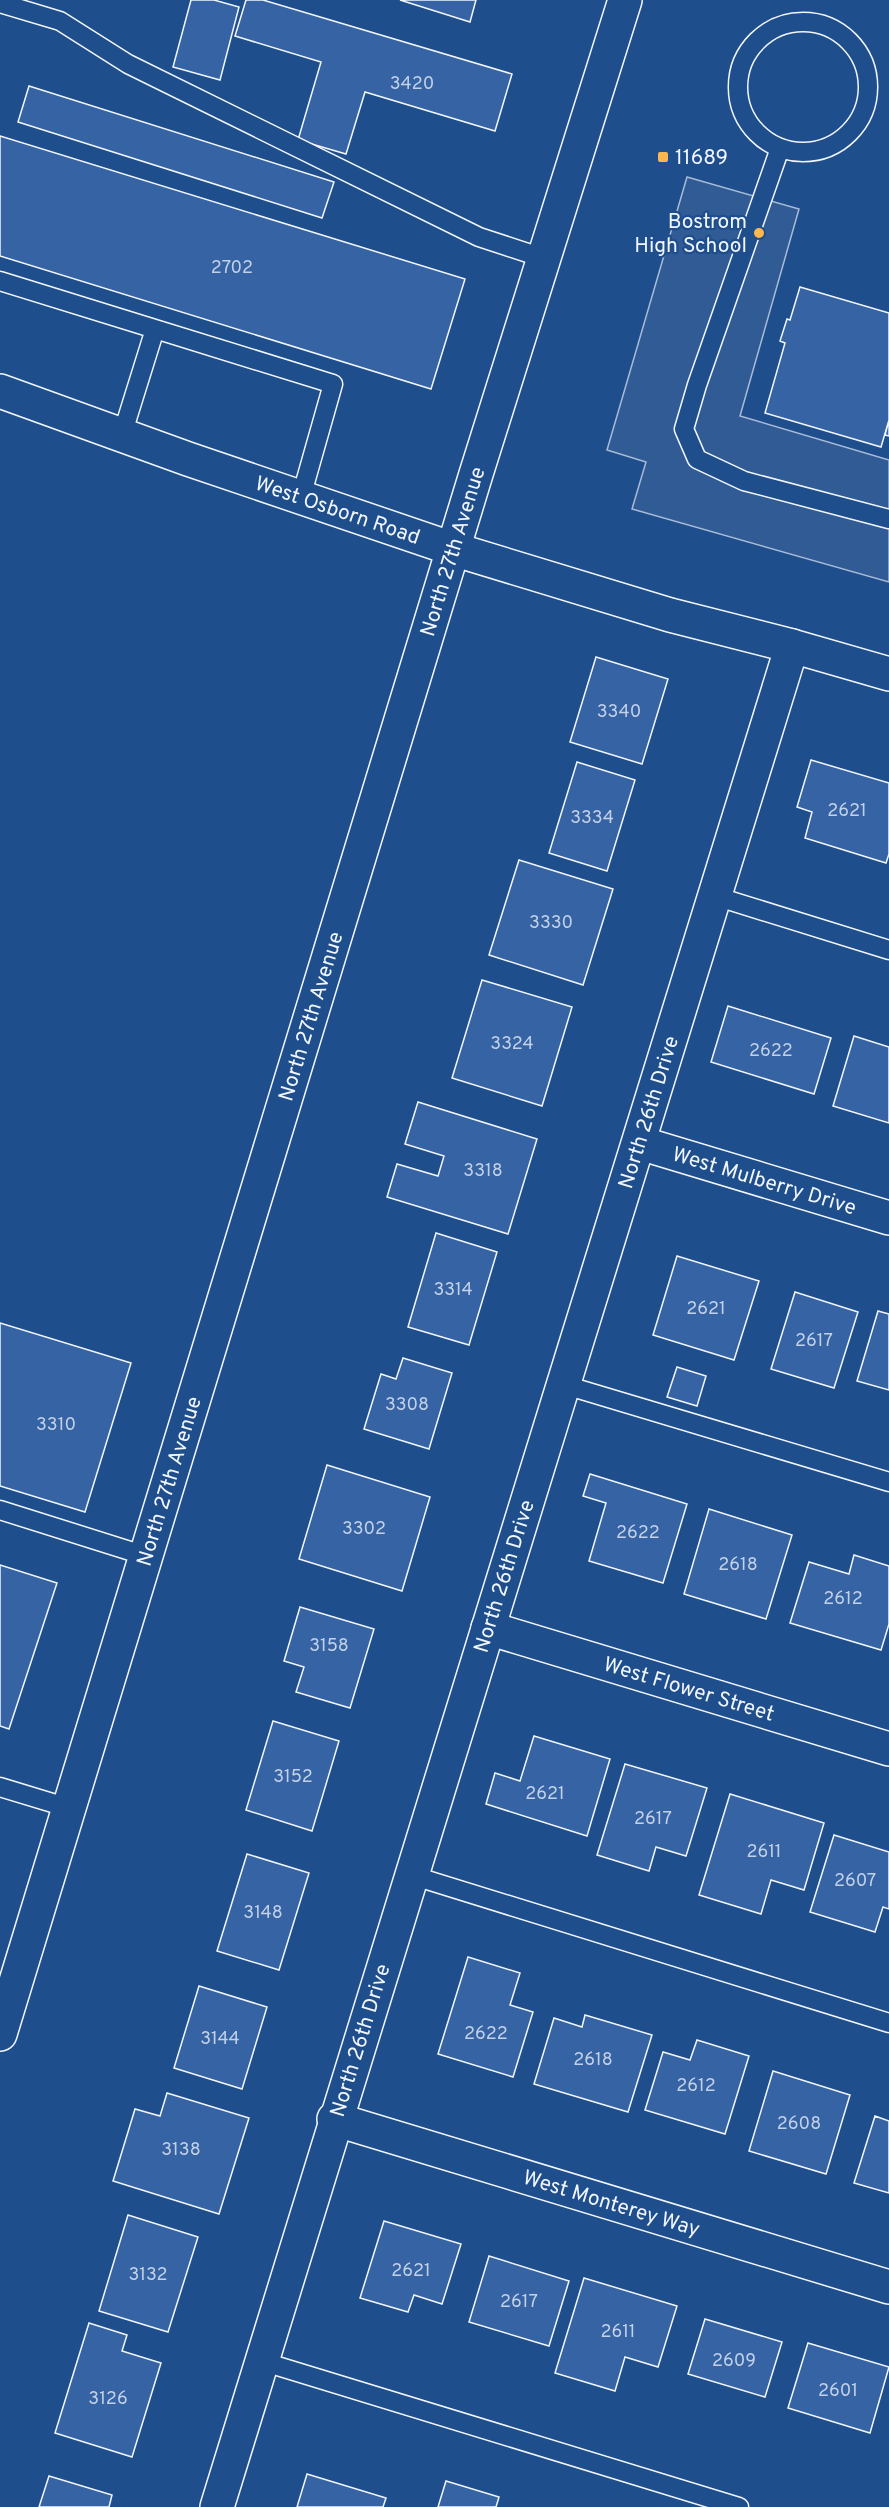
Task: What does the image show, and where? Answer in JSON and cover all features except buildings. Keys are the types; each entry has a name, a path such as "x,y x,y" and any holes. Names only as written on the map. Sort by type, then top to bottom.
{"street":[{"name":"North 27th Avenue","path":"0,2034 453,549 625,0"},
{"name":"West Osborn Road","path":"0,391 453,549 670,615 792,646 889,674"},
{"name":"North 26th Drive","path":"216,2507 334,2119 565,1385 792,646"},
{"name":"West Mulberry Drive","path":"640,1143 889,1218"},
{"name":"West Flower Street","path":"488,1628 889,1749"},
{"name":"West Monterey Way","path":"334,2119 889,2287"}],"lane":[{"path":"0,3 60,21 128,64 479,237 543,258"},
{"path":"808,23 830,28 849,41 862,59 868,81 867,103 858,123 842,140 822,150 800,152 780,148 762,138 748,122 740,104 738,83 742,63 753,45 768,32 788,24 808,23"},
{"path":"780,148 697,385 684,429 697,459 744,481 889,519"},
{"path":"0,281 333,384 301,497"},
{"path":"122,435 155,329"},
{"path":"715,896 889,950"},
{"path":"565,1385 889,1482"},
{"path":"0,1510 146,1556"},
{"path":"0,1787 69,1808"},
{"path":"411,1875 889,2023"},
{"path":"261,2361 739,2507"}],"shaded area":[{"path":"687,177 799,209 740,416 889,460 889,582 632,509 646,462 607,450"}],"place":[{"name":"11689","path":"663,157"},
{"name":"Bostrom High School","path":"759,233"}]}
